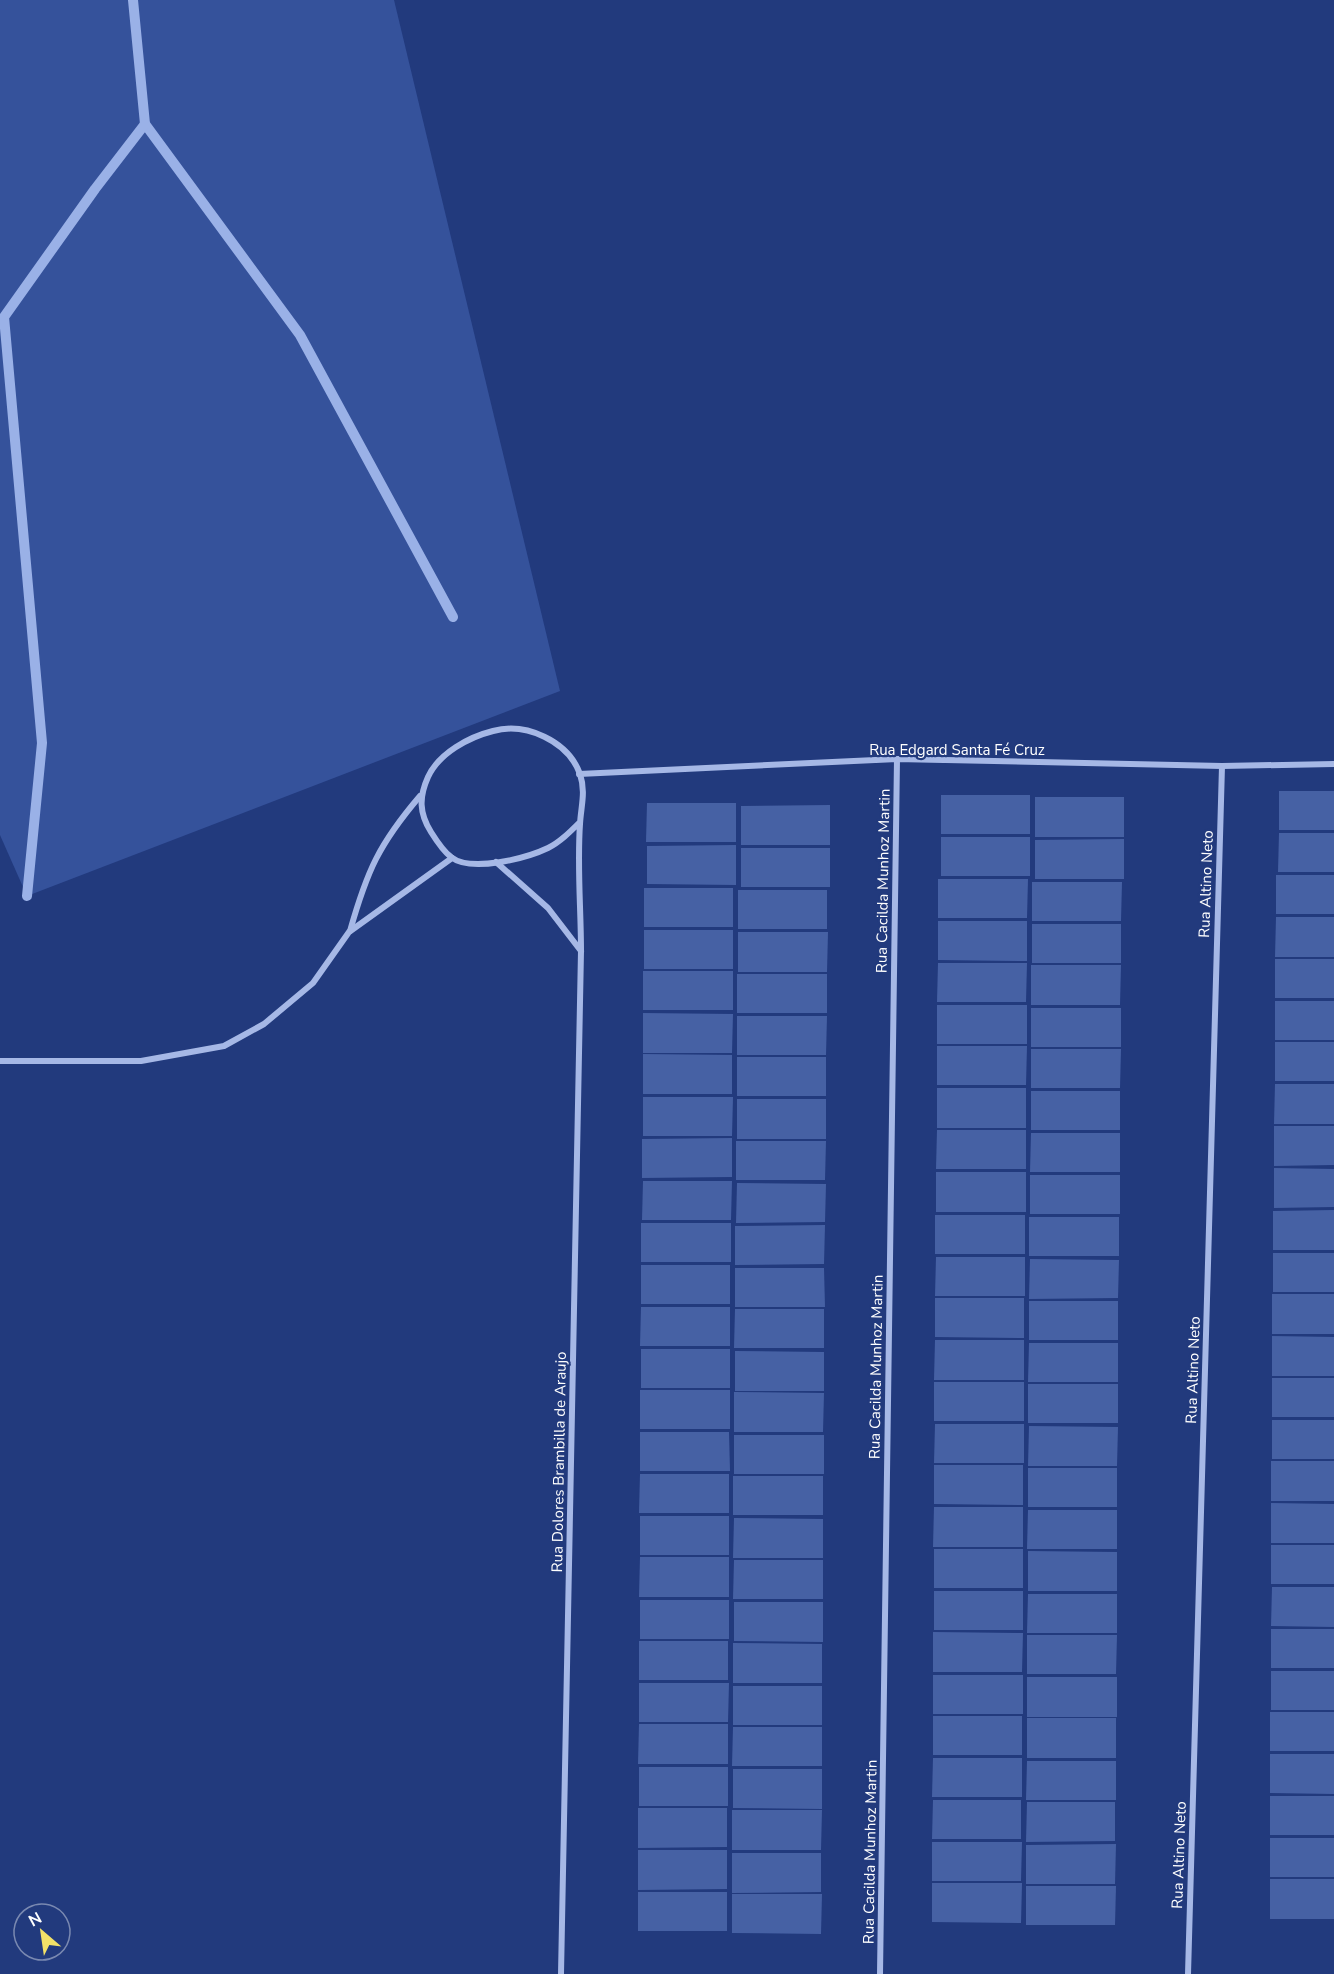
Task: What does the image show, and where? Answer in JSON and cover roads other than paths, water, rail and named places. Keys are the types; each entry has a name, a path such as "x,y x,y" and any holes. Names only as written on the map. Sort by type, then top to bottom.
{"street":[{"path":"350,932 364,883 379,849 420,796 432,768 456,747 478,735 499,730 532,731 563,750 579,774 584,793 580,822 549,847 521,858 473,864 452,858 424,822 420,796"},
{"name":"Rua Edgard Santa Fé Cruz","path":"579,774 897,759 1222,766 1334,764"},
{"name":"Rua Cacilda Munhoz Martin","path":"880,1974 897,759"},
{"name":"Rua Altino Neto","path":"1188,1974 1222,766"},
{"name":"Rua Dolores Brambilla de Araujo","path":"561,1974 581,951 580,822"},
{"path":"0,1061 141,1061 224,1046 264,1024 313,983 350,932 452,858"},
{"path":"496,862 548,908 581,951"}],"waterway":[{"path":"133,0 145,124 300,335 453,617"},
{"path":"27,896 42,743 4,317 95,189 145,124"}]}
